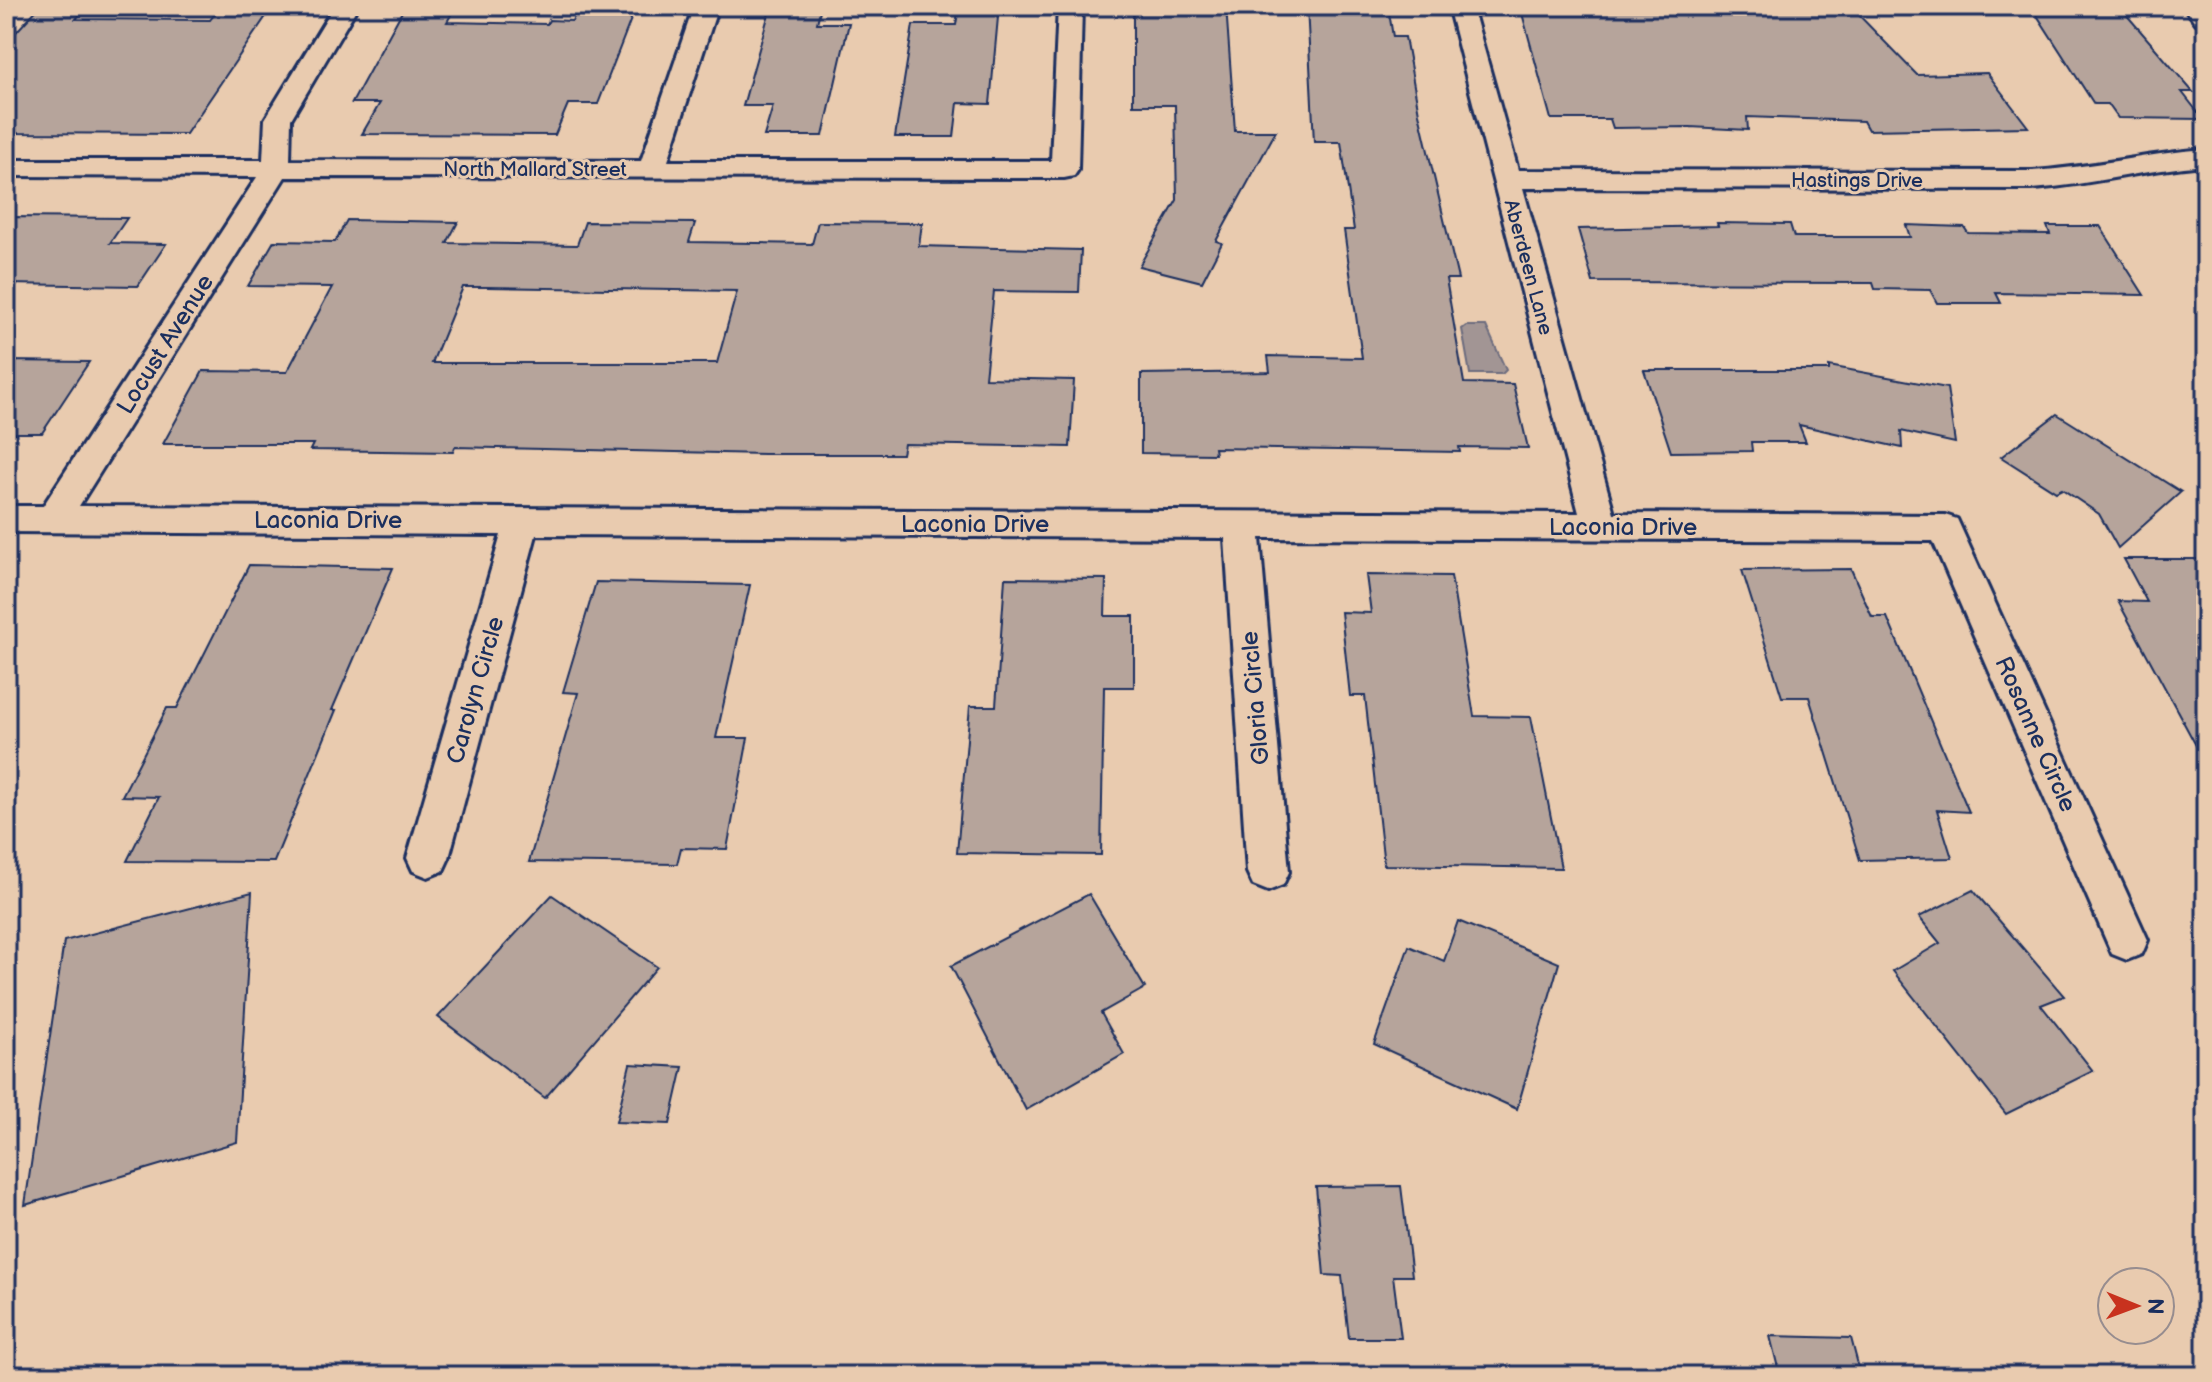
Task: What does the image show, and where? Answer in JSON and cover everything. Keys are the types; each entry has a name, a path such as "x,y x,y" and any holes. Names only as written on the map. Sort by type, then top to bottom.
{"street":[{"path":"276,169 278,119 346,6"},
{"path":"652,169 706,6"},
{"name":"North Mallard Street","path":"6,168 1064,170 1070,6"},
{"name":"Aberdeen Lane","path":"1460,6 1600,527"},
{"name":"Hastings Drive","path":"1505,179 2032,180 2082,177 2163,160 2206,157"},
{"name":"Locust Avenue","path":"53,519 276,169"},
{"name":"Laconia Drive","path":"6,519 1945,528"},
{"name":"Carolyn Circle","path":"428,858 522,522"},
{"name":"Gloria Circle","path":"1241,525 1268,872"},
{"name":"Rosanne Circle","path":"1945,528 2127,940"}],"shaded area":[{"path":"1466,326 1486,326 1506,370 1502,374 1470,374 1462,329"}],"building":[{"path":"40,6 87,6 76,19 210,20 221,6 273,6 186,134 6,133 6,43"},
{"path":"405,6 456,6 447,22 547,24 549,20 572,21 579,6 636,6 598,104 568,104 555,135 362,134 380,103 352,103"},
{"path":"771,6 821,6 817,23 849,23 823,136 764,136 773,106 743,106"},
{"path":"959,6 999,6 990,104 958,103 954,137 895,137 913,25 956,25"},
{"path":"1133,6 1226,6 1235,131 1276,131 1216,241 1222,243 1202,282 1139,266 1177,200 1175,105 1133,105"},
{"path":"1307,6 1388,6 1393,37 1405,37 1419,113 1458,279 1446,279 1464,383 1513,384 1528,448 1459,447 1460,452 1214,448 1215,454 1141,453 1141,374 1270,372 1268,356 1362,358 1344,230 1354,230 1341,142 1314,142"},
{"path":"1520,6 1850,6 1917,75 1987,73 2028,127 1868,130 1863,121 1747,117 1748,130 1613,128 1610,119 1551,119"},
{"path":"2046,6 2119,6 2193,92 2182,92 2203,119 2118,118 2108,104 2094,104 2033,9 2049,10"},
{"path":"6,217 127,218 110,243 166,244 138,286 6,284"},
{"path":"347,220 458,222 447,243 577,245 585,222 695,223 689,242 812,244 818,222 922,223 919,246 1081,250 1079,292 994,291 985,378 1074,380 1070,447 904,444 902,454 764,454 455,447 453,452 310,450 313,444 163,444 203,371 287,372 332,287 248,286 274,241 335,242","holes":["463,287 737,291 717,363 432,363"]},
{"path":"1717,223 1790,224 1794,237 1910,237 1906,225 1964,227 1968,233 2050,234 2047,226 2100,226 2144,295 1996,293 2001,303 1937,303 1930,290 1875,289 1873,283 1593,282 1578,229 1718,226"},
{"path":"6,361 89,362 42,433 6,433"},
{"path":"1829,366 1947,388 1955,443 1901,431 1902,448 1799,425 1806,442 1751,442 1752,451 1671,452 1644,370 1829,370"},
{"path":"2057,414 2181,492 2118,548 2099,514 2062,489 2056,492 2001,457"},
{"path":"2124,559 2206,559 2206,764 2118,601 2147,602"},
{"path":"249,565 393,568 332,710 336,710 274,862 127,861 159,797 122,796 167,708 177,708"},
{"path":"1851,569 1872,617 1887,617 1969,812 1937,810 1952,858 1860,860 1809,697 1782,697 1742,570"},
{"path":"1366,575 1451,576 1474,716 1531,717 1561,868 1384,865 1365,696 1350,696 1341,612 1371,613"},
{"path":"1005,578 1106,579 1105,616 1134,616 1134,687 1104,687 1101,855 957,853 970,706 996,706"},
{"path":"596,582 750,585 716,738 748,738 727,849 681,848 677,864 529,862 578,693 563,692"},
{"path":"1973,890 2064,996 2041,1005 2093,1071 2006,1114 1893,971 1940,943 1919,917"},
{"path":"252,892 237,1142 25,1205 64,941"},
{"path":"1089,894 1145,988 1101,1013 1124,1054 1026,1110 951,966"},
{"path":"552,895 657,967 545,1098 438,1017"},
{"path":"1458,921 1559,963 1517,1109 1374,1044 1409,946 1444,961"},
{"path":"630,1064 683,1067 670,1124 616,1122"},
{"path":"1401,1186 1412,1276 1393,1276 1401,1338 1349,1338 1342,1276 1324,1275 1316,1187"},
{"path":"1770,1336 1851,1338 1861,1376 1780,1376"}]}
